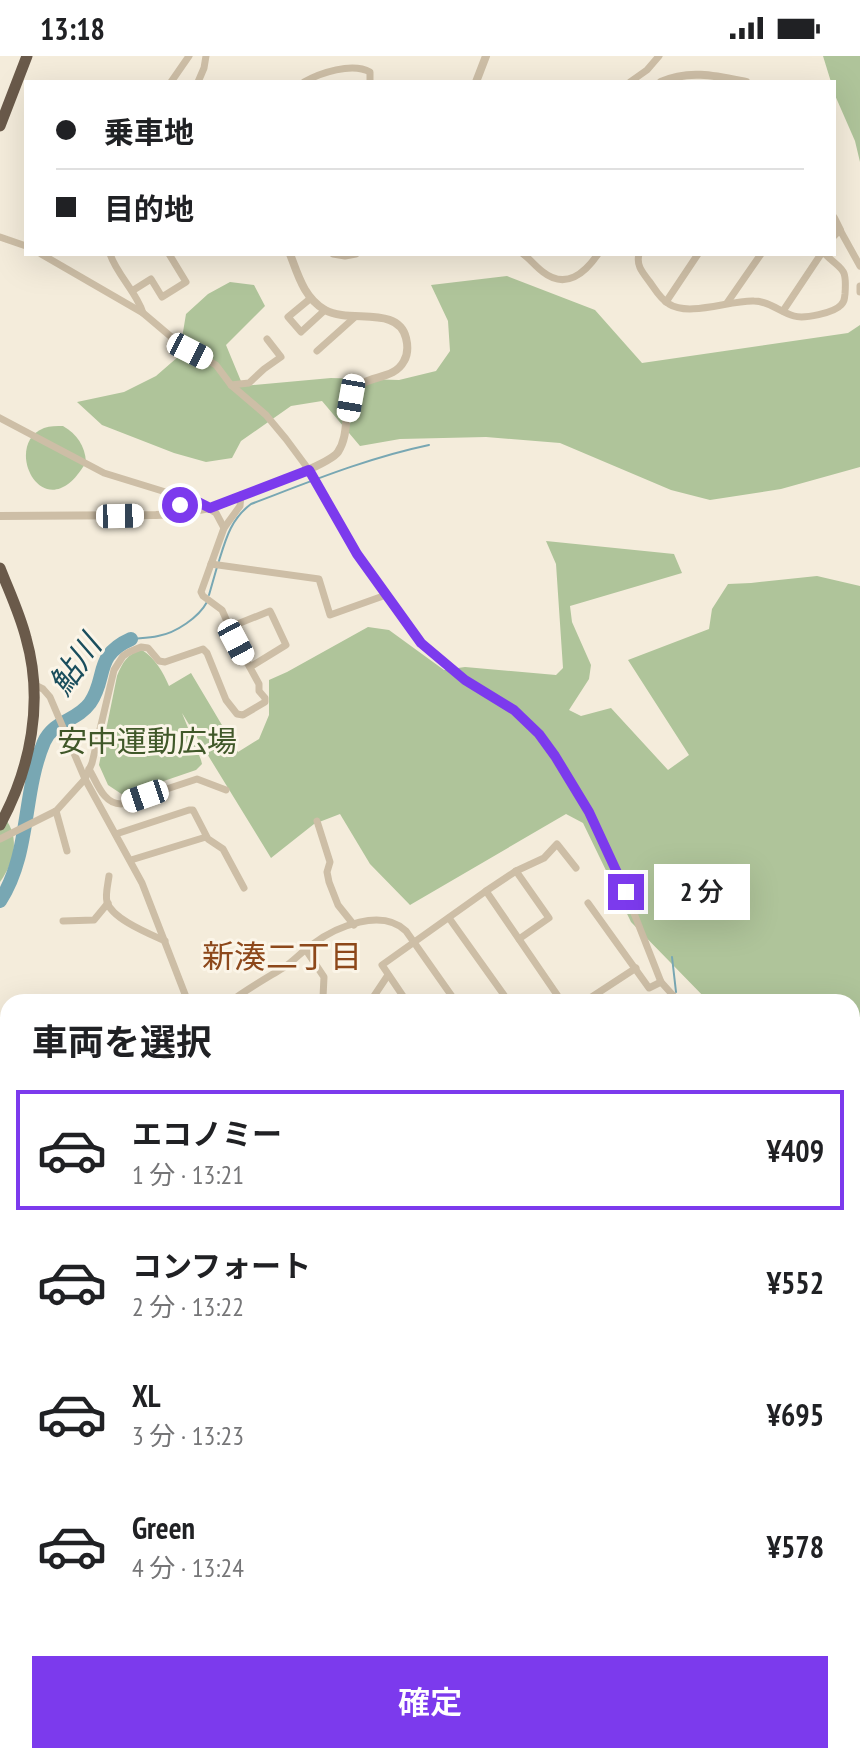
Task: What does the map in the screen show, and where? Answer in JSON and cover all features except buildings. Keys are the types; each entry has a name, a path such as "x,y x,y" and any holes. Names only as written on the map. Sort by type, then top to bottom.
{"highway":[{"path":"0,126 27,56"},
{"path":"0,568 27,641 35,685 28,755 11,806 0,825"}],"street":[{"path":"172,80 189,56"},
{"path":"199,80 206,56"},
{"path":"477,80 486,56"},
{"path":"633,80 659,56"},
{"path":"308,80 335,70 364,69 370,72 370,80"},
{"path":"668,80 685,75 714,79"},
{"path":"837,233 860,266"},
{"path":"0,237 24,243"},
{"path":"44,256 143,313 182,346 216,365 231,385 266,415 286,439 311,473 357,554 421,643 465,680 514,710 539,734 589,812 617,870 661,982 672,994"},
{"path":"111,256 143,313"},
{"path":"132,291 151,279 162,297 186,282 170,256"},
{"path":"0,516 177,514 210,508 311,473 335,456 341,447 355,390 369,380 400,368 408,349 406,337 398,323 387,318 341,316 325,310 305,290 291,256"},
{"path":"535,258 541,271 549,276 569,279 585,272 597,256"},
{"path":"638,256 639,267 673,307 690,309 755,301 772,305 793,316 807,317 833,311 844,300 845,272 825,256"},
{"path":"666,302 697,256"},
{"path":"727,303 760,256"},
{"path":"783,311 822,256"},
{"path":"860,286 860,292"},
{"path":"311,298 288,317 301,332 325,310"},
{"path":"317,351 355,317"},
{"path":"231,385 249,383 281,357 267,339"},
{"path":"0,418 104,473 198,502 216,513 224,528"},
{"path":"177,514 179,495"},
{"path":"0,839 56,811 85,779 114,670 129,652 144,646 159,661 165,662 203,649 226,700 237,714 240,716 266,701 221,607 201,592 215,565 224,528 240,506 241,495"},
{"path":"215,565 319,579 330,615 386,595"},
{"path":"230,627 270,611 286,645 250,667"},
{"path":"35,685 47,692 85,779 131,860 185,994"},
{"path":"89,769 108,801 114,804 197,779 226,790"},
{"path":"116,834 192,810 206,837 223,849 244,888"},
{"path":"56,811 67,851"},
{"path":"317,821 330,862 327,872 329,882 338,905 354,925"},
{"path":"131,860 206,837"},
{"path":"401,994 382,965 516,871 544,858 557,844 576,868"},
{"path":"516,871 552,922 519,939"},
{"path":"109,876 108,903 120,916 165,941"},
{"path":"486,891 557,994"},
{"path":"63,921 94,920 108,903"},
{"path":"588,903 649,988 661,982"},
{"path":"449,918 503,994"},
{"path":"240,994 284,968 322,938 370,921 391,921 400,925 415,942 451,994"},
{"path":"306,950 324,977 323,994"},
{"path":"596,994 636,968"},
{"path":"375,994 388,975"}],"green space":[{"path":"823,56 860,56 860,162 855,141 836,98 836,80 830,80"},
{"path":"507,276 595,310 642,363 848,333 860,325 860,467 781,489 710,500 671,490 560,443 486,437 400,439 360,446 322,401 291,406 241,441 232,458 206,462 102,425 77,402 124,392 156,376 179,356 186,314 208,294 230,282 254,285 265,306 226,345 243,386 331,378 399,380 436,371 450,351 448,321 431,285"},
{"path":"63,426 79,441 86,462 71,482 56,489 43,487 33,478 27,465 26,451 31,437 44,428"},
{"name":"安中運動広場","path":"546,541 674,554 682,573 570,606 572,622 591,665 589,679 569,710 581,716 611,708 668,770 689,755 628,660 709,629 712,609 728,584 817,576 860,586 860,994 701,994 631,922 583,823 566,814 410,905 370,864 340,814 314,824 271,858 182,713 202,764 196,770 123,795 108,785 99,765 117,676 126,659 133,654 142,650 151,657 169,686 191,673 238,752 259,739 269,715 269,680 368,627 389,630 444,670 465,667 556,675 563,668 556,564"},
{"path":"0,812 11,829 14,847 10,864 0,882"}],"waterway":[{"name":"鮎川","path":"219,561 234,523 251,504 361,464 429,445"},
{"name":"鮎川","path":"209,595 217,567"},
{"name":"鮎川","path":"131,639 172,632 193,619 207,602"},
{"name":"鮎川","path":"0,901 17,863 32,782 44,742 54,729 85,709 95,693 106,660 131,639"},
{"path":"672,957 676,992"}],"district":[{"name":"新湊二丁目","path":"282,957"}],"route":[{"path":"180,505 179,495 210,508 309,470 357,554 421,643 465,680 514,710 539,734 589,812 626,892"}]}
